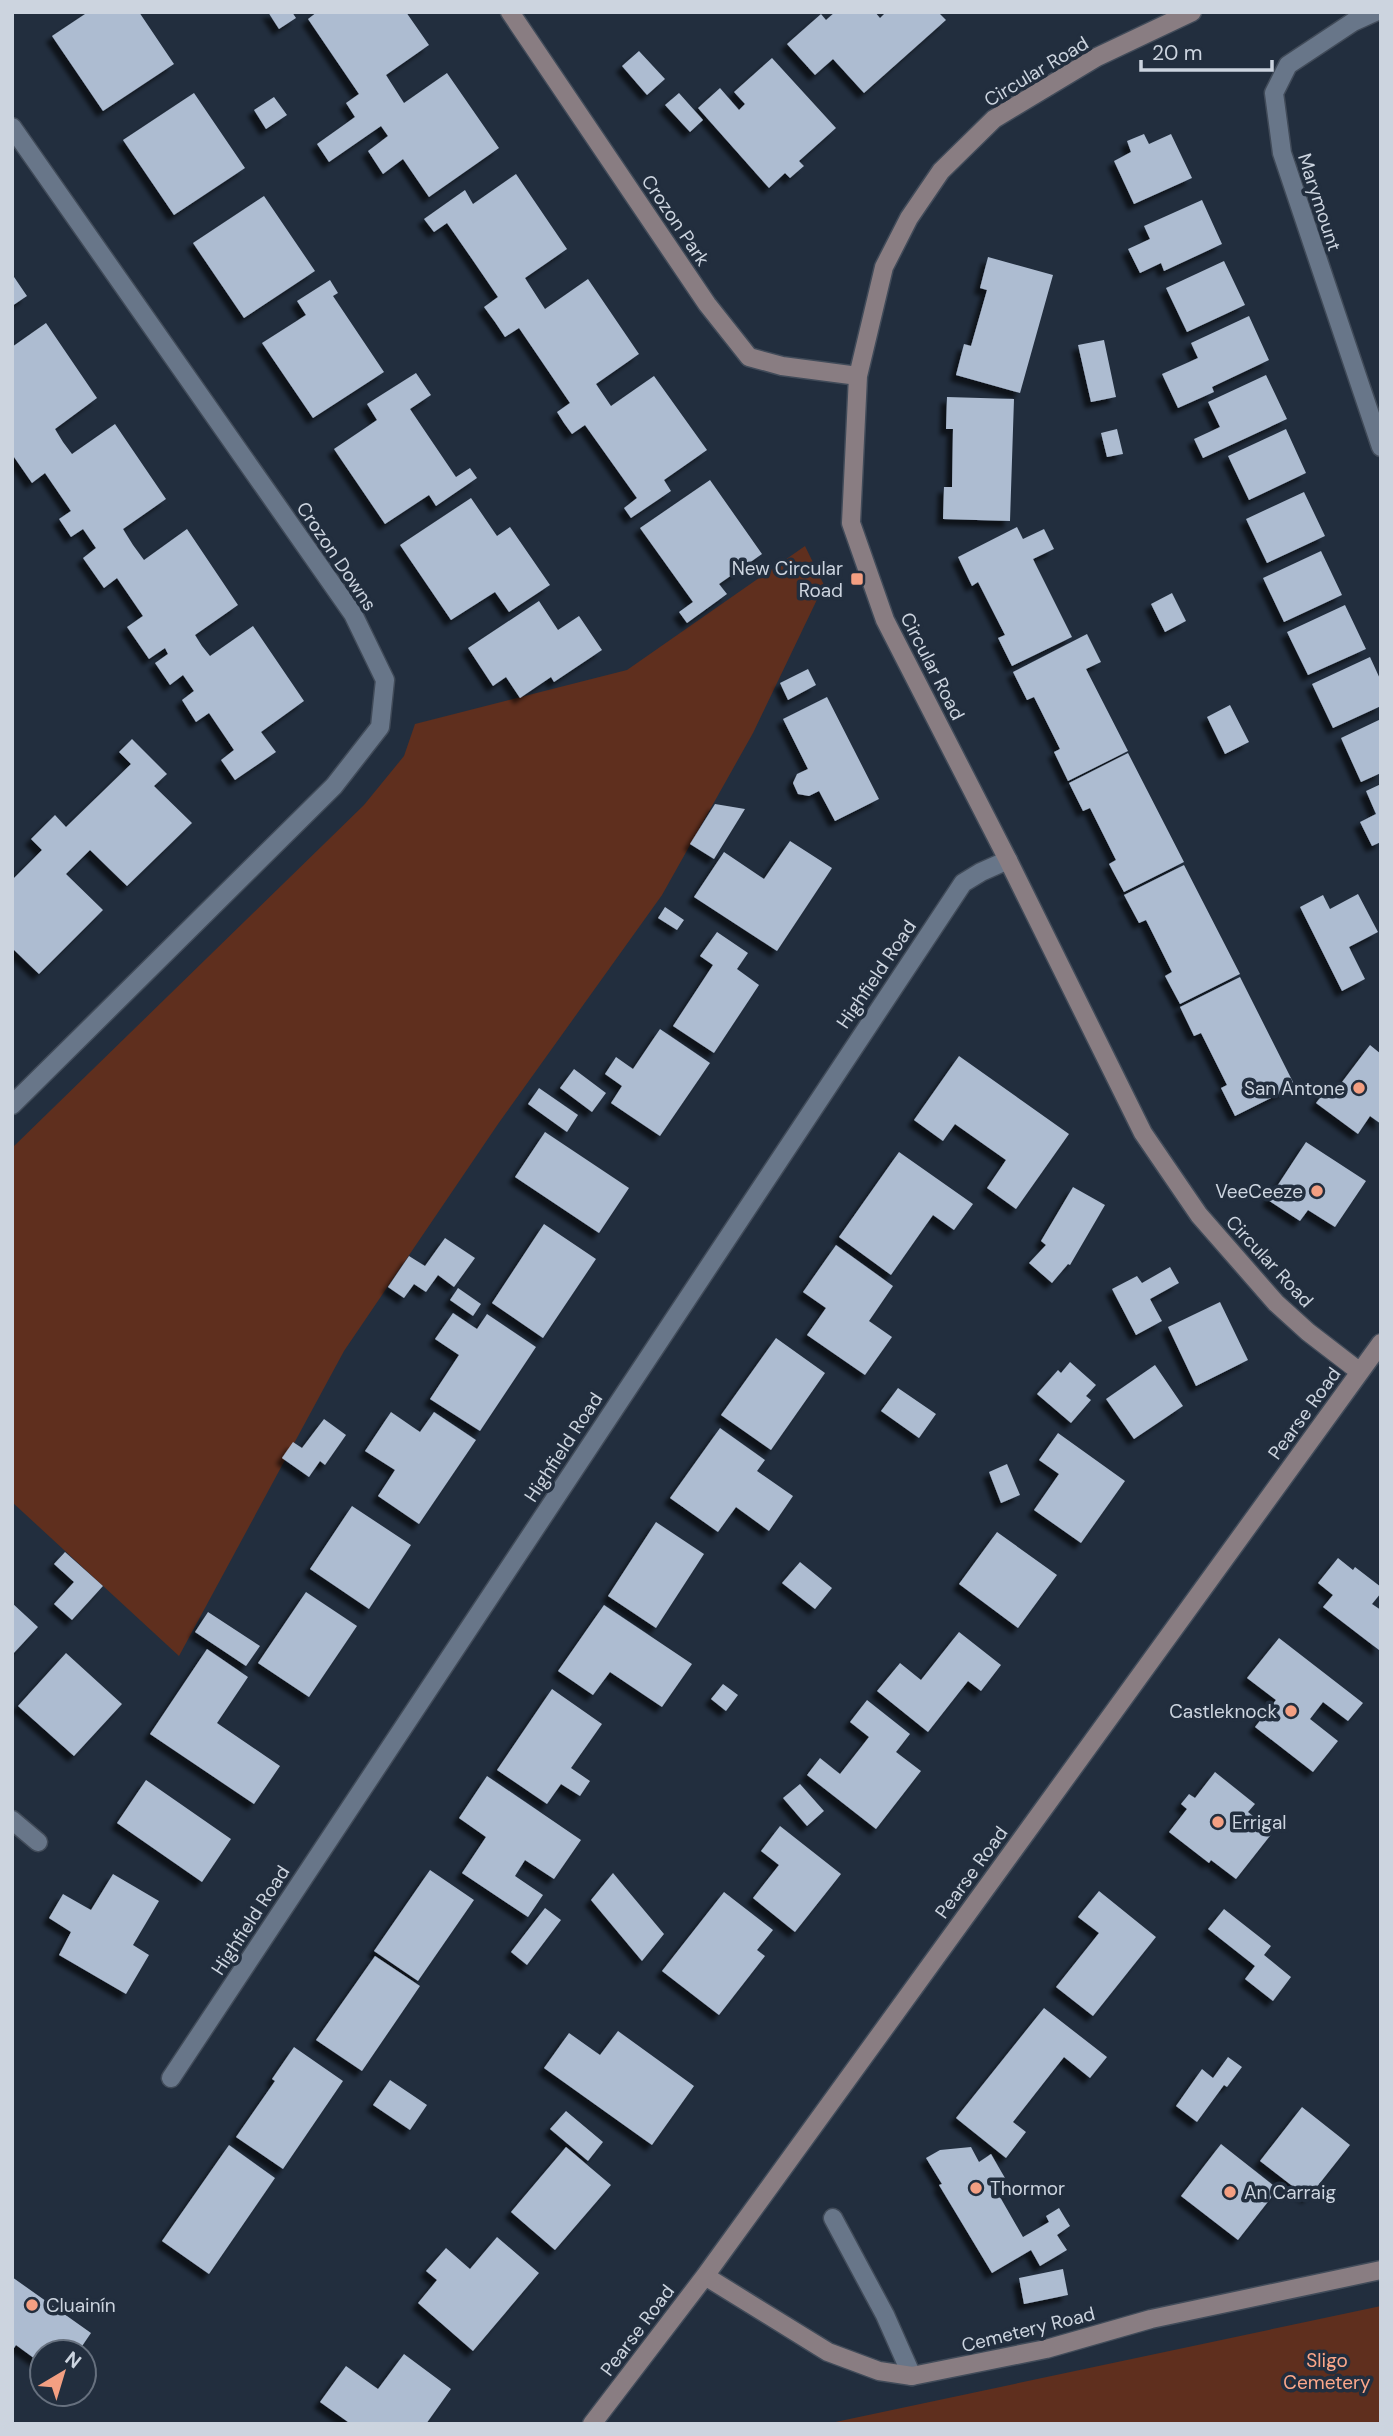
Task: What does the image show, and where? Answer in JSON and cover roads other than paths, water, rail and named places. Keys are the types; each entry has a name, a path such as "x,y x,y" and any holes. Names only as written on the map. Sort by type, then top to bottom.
{"street":[{"name":"Crozon Park","path":"510,12 707,304 749,357 782,366 858,376"},
{"name":"Circular Road","path":"1192,12 1097,57 994,119 941,171 909,218 884,267 858,376 851,523 885,620 1009,860 1143,1133 1199,1215 1276,1303 1360,1372"},
{"name":"Marymount","path":"1376,12 1353,22 1288,65 1274,93 1282,153 1381,447"},
{"name":"Crozon Downs","path":"12,127 353,614 385,680 380,727 334,786 12,1105"},
{"name":"Highfield Road","path":"171,2078 963,883 1009,860"},
{"name":"Pearse Road","path":"592,2424 705,2276 1381,1343"},
{"path":"12,1820 38,1842"},
{"path":"834,2218 885,2315 912,2376"},
{"name":"Cemetery Road","path":"705,2276 828,2352 878,2371 912,2376 1046,2349 1150,2319 1381,2270"}],"place":[{"name":"New Circular Road","path":"857,579"},
{"name":"San Antone","path":"1359,1088"},
{"name":"VeeCeeze","path":"1317,1191"},
{"name":"Castleknock","path":"1291,1711"},
{"name":"Errigal","path":"1218,1822"},
{"name":"Thormor","path":"976,2188"},
{"name":"An Carraig","path":"1230,2192"},
{"name":"Cluainín","path":"32,2305"}],"park label":[{"name":"Sligo Cemetery","path":"1327,2371"}]}
